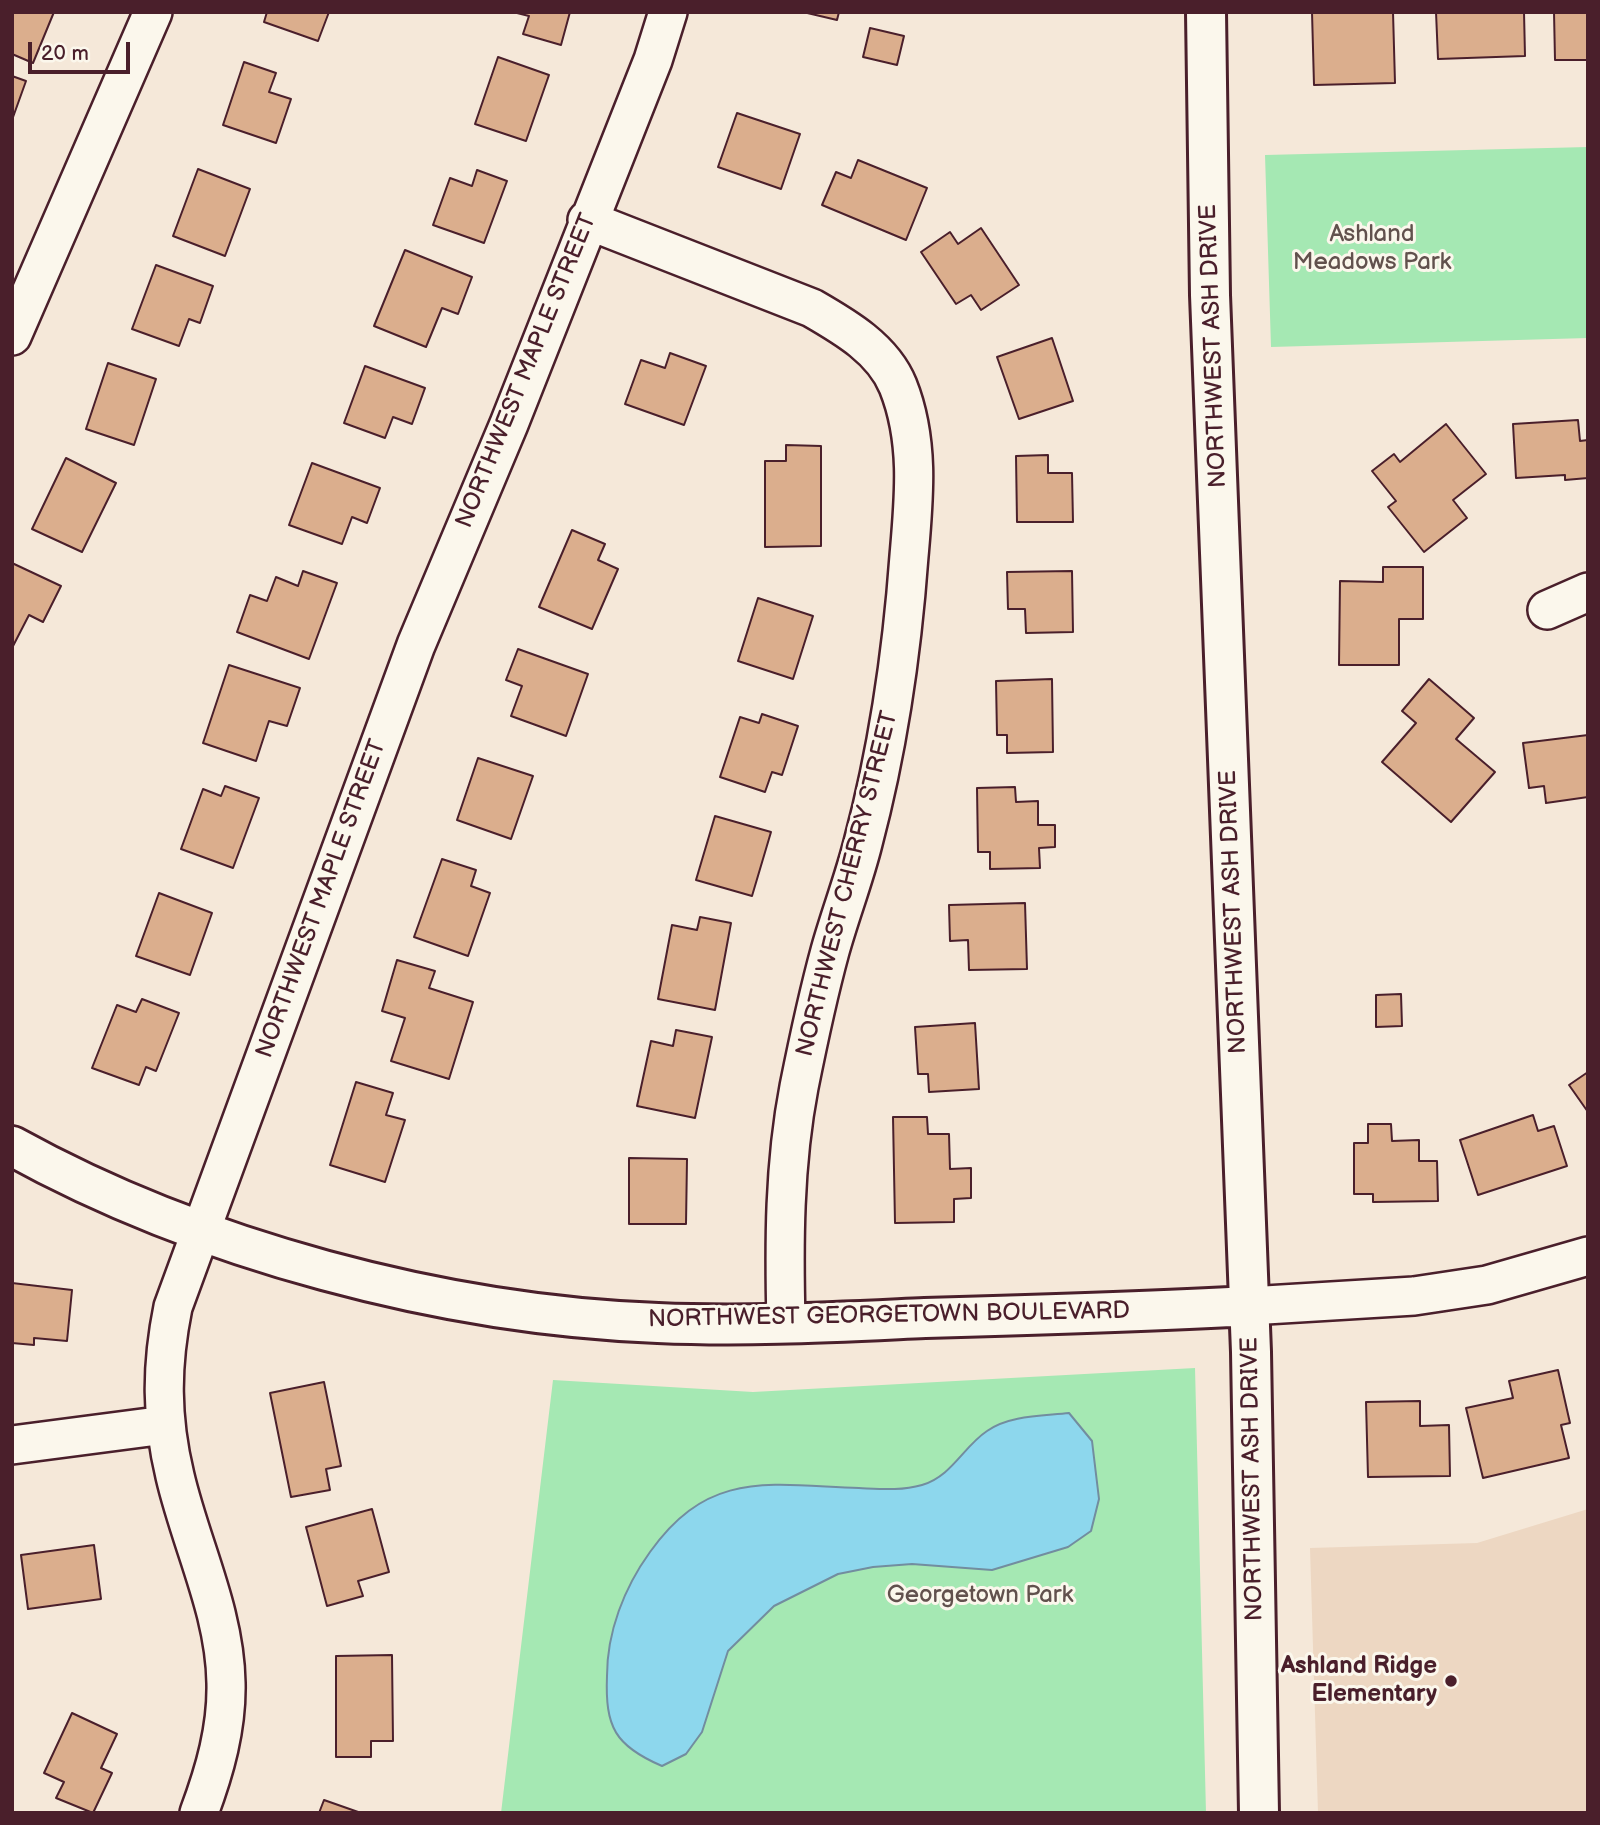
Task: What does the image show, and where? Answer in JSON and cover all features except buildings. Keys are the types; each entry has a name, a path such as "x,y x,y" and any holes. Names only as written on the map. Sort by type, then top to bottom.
{"street":[{"path":"12,336 153,12"},
{"name":"NORTHWEST MAPLE STREET","path":"200,1813 215,1769 225,1718 224,1651 213,1600 175,1477 165,1425 162,1373 166,1340 183,1275 406,670 509,424 587,220 653,60 668,12"},
{"name":"NORTHWEST ASH DRIVE","path":"1206,12 1210,295 1250,1306 1259,1813"},
{"name":"NORTHWEST CHERRY STREET","path":"587,220 812,308 843,326 875,351 897,384 914,452 905,613 879,775 863,844 830,953 797,1100 787,1175 786,1323"},
{"path":"1547,610 1588,592"},
{"name":"NORTHWEST GEORGETOWN BOULEVARD","path":"12,1146 136,1205 328,1271 439,1297 554,1314 657,1323 786,1323 1250,1306"},
{"path":"1250,1306 1426,1294 1487,1285 1588,1256"},
{"path":"12,1445 165,1425"}],"shaded area":[{"name":"Ashland Ridge Elementary","path":"1588,1509 1588,1813 1318,1813 1310,1548 1477,1543"}],"green space":[{"name":"Ashland Meadows Park","path":"1588,147 1588,338 1271,347 1265,155"},
{"name":"Georgetown Park","path":"1195,1368 1206,1813 501,1813 553,1380 753,1392"}],"water":[{"path":"1069,1413 1092,1441 1099,1499 1091,1531 1068,1547 992,1570 912,1564 873,1567 838,1574 774,1606 728,1651 702,1732 686,1754 662,1766 633,1751 616,1733 608,1709 607,1676 610,1643 619,1611 632,1580 650,1552 672,1525 695,1507 718,1494 769,1485 891,1489 922,1485 941,1475 979,1438 996,1426 1026,1417"}],"place":[{"name":"Ashland Ridge Elementary","path":"1451,1681"}]}
